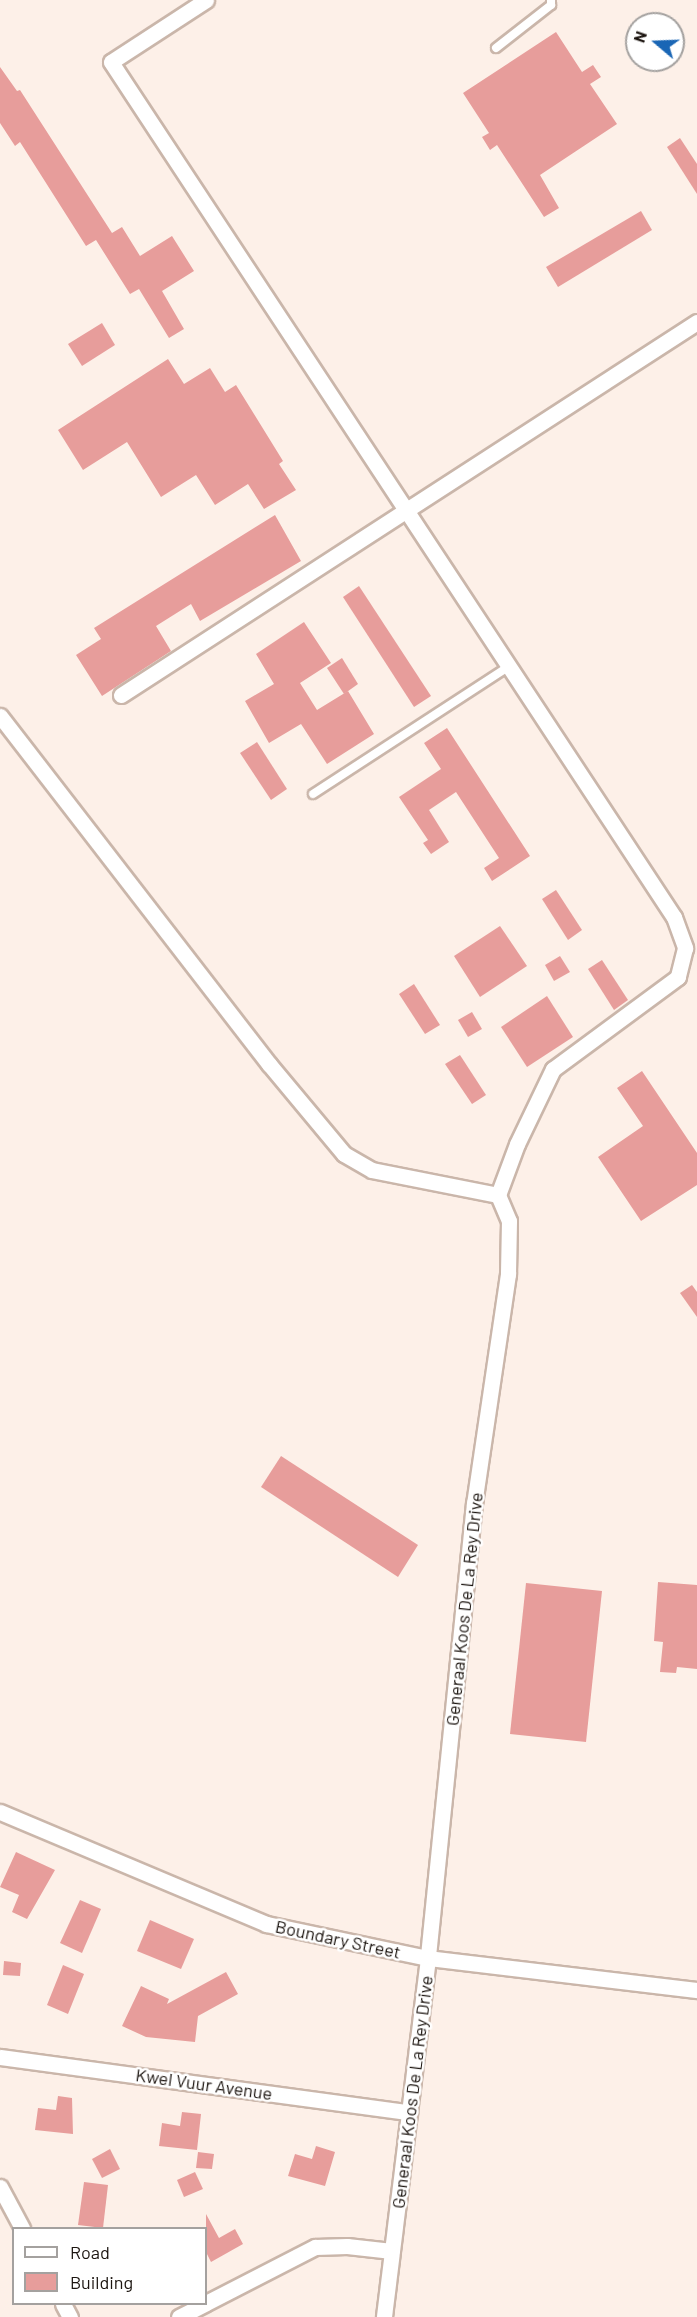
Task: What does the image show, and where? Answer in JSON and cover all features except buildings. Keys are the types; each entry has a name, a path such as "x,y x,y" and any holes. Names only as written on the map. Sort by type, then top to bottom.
{"street":[{"path":"0,716 283,1082 344,1154 372,1170 498,1195 517,1144 554,1069 678,977 685,948 674,917 111,62 206,0"},
{"path":"121,695 408,512 697,322"},
{"name":"Generaal Koos De La Rey Drive","path":"384,2317 428,1958 474,1503 508,1274 509,1221 498,1195"},
{"name":"Boundary Street","path":"0,1812 266,1924 428,1958 697,1990"},
{"name":"Kwel Vuur Avenue","path":"0,2057 409,2112"},
{"path":"0,2187 21,2227"},
{"path":"207,2302 315,2247 347,2246 392,2251"},
{"path":"179,2317 201,2305"}],"lane":[{"path":"496,48 551,5 551,0"},
{"path":"313,794 509,666"}]}
